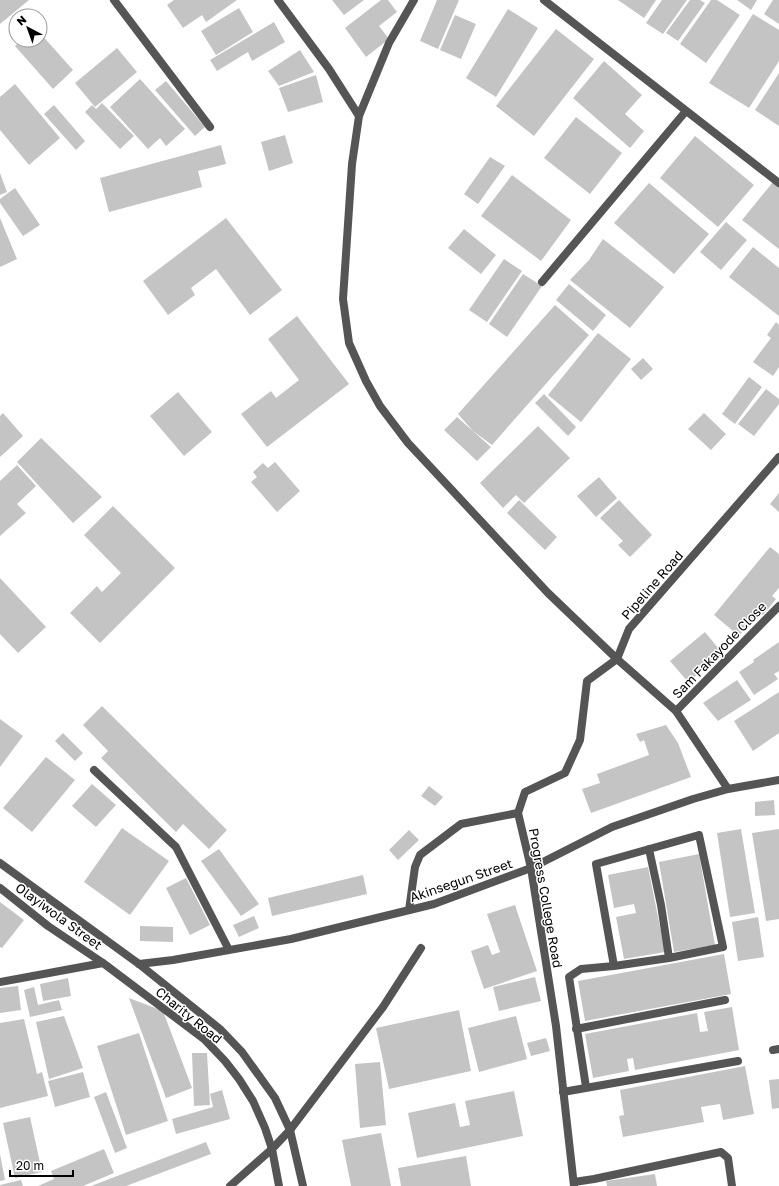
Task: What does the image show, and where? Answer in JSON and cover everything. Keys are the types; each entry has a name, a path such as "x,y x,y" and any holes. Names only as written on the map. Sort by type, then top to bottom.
{"street":[{"path":"114,0 210,127"},
{"path":"278,0 329,69 359,116"},
{"path":"414,0 389,43 359,116 352,164 343,299 349,343 366,381 380,406 413,449 548,593 676,711 728,789"},
{"path":"544,0 779,183"},
{"path":"542,282 686,111"},
{"name":"Pipeline Road","path":"617,658 628,630 779,457"},
{"name":"Sam Fakayode Close","path":"676,711 779,606"},
{"name":"Progress College Road","path":"574,1184 551,992 531,868 518,813 525,792 564,773 580,740 587,681 617,658"},
{"path":"94,770 176,847 229,950"},
{"name":"Akinsegun Street","path":"139,964 173,960 291,939 434,904 531,868 612,827 693,799 728,789 779,780"},
{"path":"409,910 415,867 420,855 461,824 518,813"},
{"path":"586,1087 569,977 581,969 614,966 669,958 723,947 699,835 596,864 614,966"},
{"path":"648,849 661,905 669,958"},
{"name":"Charity Road","path":"0,863 139,964 220,1029 242,1052 275,1098 290,1130 303,1186"},
{"name":"Olayiwola Street","path":"0,888 48,926 103,963"},
{"path":"230,1186 272,1150 290,1130 383,1007 421,948"},
{"path":"0,982 103,963"},
{"name":"Charity Road","path":"103,963 204,1039 225,1061 253,1101 265,1128 272,1150 279,1186"},
{"path":"576,1029 725,1000"},
{"path":"563,1092 738,1061"},
{"path":"574,1184 721,1152 728,1158 732,1186"}],"building":[{"path":"0,0 29,0 19,8 8,8 8,17 0,24"},
{"path":"174,0 237,0 206,22 202,15 183,28 167,5"},
{"path":"332,0 364,0 344,15"},
{"path":"381,0 388,0 397,12 379,26 389,39 366,57 345,28"},
{"path":"437,0 459,0 438,49 420,41"},
{"path":"618,0 656,0 644,18"},
{"path":"662,0 687,0 663,34 646,23"},
{"path":"690,0 700,0 705,3 678,41 666,33"},
{"path":"711,0 717,0 740,15 706,63 680,44"},
{"path":"737,0 757,0 751,10"},
{"path":"773,0 779,0 779,24 764,14"},
{"path":"239,8 253,32 216,55 201,31"},
{"path":"508,9 538,28 496,97 466,78"},
{"path":"753,14 779,30 779,61 749,108 709,83"},
{"path":"455,15 476,24 461,59 440,50"},
{"path":"274,22 285,42 252,61 248,52 217,71 210,60"},
{"path":"556,29 594,59 534,136 496,106"},
{"path":"48,42 73,70 53,89 17,48 48,48"},
{"path":"117,48 137,72 95,107 75,83"},
{"path":"300,50 314,72 279,86 268,71"},
{"path":"604,61 642,95 625,114 644,131 630,148 573,98"},
{"path":"779,73 779,126 755,110"},
{"path":"316,75 323,102 288,112 279,88"},
{"path":"140,79 185,129 166,146 160,138 148,149 110,107"},
{"path":"166,81 205,127 195,136 155,90"},
{"path":"15,84 60,138 29,165 0,130 0,97"},
{"path":"102,103 134,136 120,149 85,112 92,105 96,109"},
{"path":"54,105 85,141 76,150 44,114"},
{"path":"576,117 622,153 590,194 544,158"},
{"path":"285,135 293,163 269,171 261,142"},
{"path":"695,136 754,185 718,227 660,178"},
{"path":"221,145 226,164 198,171 202,187 109,212 100,178"},
{"path":"490,157 505,166 478,204 464,194"},
{"path":"0,173 7,192 0,195"},
{"path":"512,175 571,220 541,261 481,216"},
{"path":"773,182 779,186 779,249 742,220"},
{"path":"649,183 709,234 674,274 614,223"},
{"path":"15,188 40,225 23,236 0,203 0,199"},
{"path":"0,218 17,259 0,267"},
{"path":"226,218 282,290 250,315 216,269 191,288 195,295 168,315 143,281"},
{"path":"726,222 747,240 721,270 700,252"},
{"path":"464,229 496,255 481,274 448,248"},
{"path":"603,239 664,287 630,328 570,280 589,260"},
{"path":"753,247 779,268 779,316 729,277"},
{"path":"504,259 522,271 487,322 469,310"},
{"path":"523,274 542,286 507,337 489,324"},
{"path":"569,284 606,315 593,331 556,300"},
{"path":"555,305 589,335 492,445 473,431 458,414"},
{"path":"297,316 349,384 267,447 241,414 271,391 276,398 299,380 268,339"},
{"path":"776,322 779,325 779,367 773,376 753,362 771,338 767,335"},
{"path":"598,333 631,359 581,422 548,395"},
{"path":"643,358 653,369 641,380 631,369"},
{"path":"749,377 762,387 735,424 722,414"},
{"path":"766,389 779,399 779,404 754,436 738,424"},
{"path":"178,392 212,432 184,456 150,416"},
{"path":"544,394 576,427 568,436 535,403"},
{"path":"3,413 23,436 0,457 0,416"},
{"path":"704,413 726,434 711,450 688,429"},
{"path":"457,417 491,447 477,461 444,430"},
{"path":"538,426 570,458 524,503 516,495 503,508 480,483"},
{"path":"41,438 102,497 73,523 17,462"},
{"path":"275,462 300,491 277,512 251,482 257,477 253,472 263,463 268,468"},
{"path":"17,465 36,486 17,504 26,513 0,536 0,481"},
{"path":"599,477 617,498 596,517 577,496"},
{"path":"779,493 779,512 770,504"},
{"path":"519,500 557,537 545,550 507,513"},
{"path":"619,500 652,535 630,557 618,545 623,541 600,518"},
{"path":"113,506 175,568 100,643 70,613 97,586 102,592 121,573 84,535"},
{"path":"770,547 779,554 779,588 772,596 776,599 763,615 759,612 739,636 714,615"},
{"path":"0,578 46,627 18,653 0,634"},
{"path":"705,632 723,654 688,682 670,661"},
{"path":"779,642 779,671 774,674 778,679 754,695 739,672"},
{"path":"737,680 751,700 718,721 703,703"},
{"path":"779,692 779,733 753,751 734,721"},
{"path":"102,706 227,830 209,849 183,824 176,832 101,758 108,751 83,725"},
{"path":"0,719 23,736 0,767"},
{"path":"666,725 678,743 691,777 591,813 582,789 600,783 597,774 649,755 644,740 640,742 636,734"},
{"path":"63,733 83,753 75,761 55,741"},
{"path":"46,757 75,780 32,832 3,808"},
{"path":"92,784 116,805 96,827 72,806"},
{"path":"429,786 443,797 435,806 421,796"},
{"path":"774,800 775,815 755,816 755,802"},
{"path":"122,828 169,861 130,915 84,882"},
{"path":"741,829 755,913 730,917 717,833"},
{"path":"779,829 779,919 766,921 752,833"},
{"path":"409,830 419,840 398,860 389,850"},
{"path":"219,849 259,904 241,916 201,861"},
{"path":"699,854 715,945 674,952 659,862"},
{"path":"648,867 665,952 624,959 616,917 636,913 634,904 614,908 608,875"},
{"path":"363,875 367,894 272,916 268,898"},
{"path":"186,878 210,925 190,935 166,888"},
{"path":"0,902 24,920 2,948 0,947"},
{"path":"515,905 537,971 484,989 471,951 488,945 492,955 500,952 487,914"},
{"path":"254,916 259,928 239,937 233,925"},
{"path":"758,917 764,957 738,961 732,922"},
{"path":"140,926 173,927 173,942 140,941"},
{"path":"724,954 731,994 585,1021 578,981"},
{"path":"535,977 541,1001 499,1011 493,987"},
{"path":"68,978 71,996 43,1001 40,984"},
{"path":"18,986 21,1010 0,1013 0,988"},
{"path":"34,987 38,1005 59,1000 62,1010 30,1017 24,990"},
{"path":"129,998 163,1011 192,1088 166,1098"},
{"path":"732,1007 739,1050 635,1070 633,1058 627,1059 629,1071 593,1078 585,1034 697,1013 700,1032 708,1031 704,1012"},
{"path":"459,1010 471,1071 389,1089 376,1028"},
{"path":"64,1016 83,1068 49,1079 36,1022"},
{"path":"516,1016 527,1059 479,1072 468,1028"},
{"path":"24,1019 37,1074 42,1072 48,1096 0,1108 0,1023"},
{"path":"139,1033 168,1121 126,1135 97,1046"},
{"path":"546,1038 550,1051 531,1056 527,1043"},
{"path":"192,1053 207,1053 210,1105 194,1106"},
{"path":"380,1062 386,1125 360,1128 355,1064"},
{"path":"745,1066 754,1114 723,1120 720,1104 701,1107 704,1122 623,1137 619,1116 624,1115 620,1090"},
{"path":"83,1072 90,1097 55,1107 48,1081"},
{"path":"779,1079 779,1108 772,1109 769,1080"},
{"path":"222,1090 230,1119 176,1134 172,1119 213,1107 210,1094"},
{"path":"514,1091 523,1136 417,1158 408,1113 455,1103 460,1127 470,1125 465,1101"},
{"path":"106,1092 127,1148 115,1153 94,1097"},
{"path":"30,1117 42,1172 15,1178 3,1123"},
{"path":"381,1133 391,1186 351,1186 342,1140"},
{"path":"206,1142 211,1154 126,1186 91,1186"},
{"path":"104,1149 114,1173 83,1186 38,1186 54,1179 51,1171"},
{"path":"0,1154 5,1180 0,1181"},
{"path":"466,1156 471,1186 401,1186 398,1168"},
{"path":"655,1174 657,1186 607,1186 606,1181"},
{"path":"21,1180 23,1186 0,1186 0,1185"}]}
